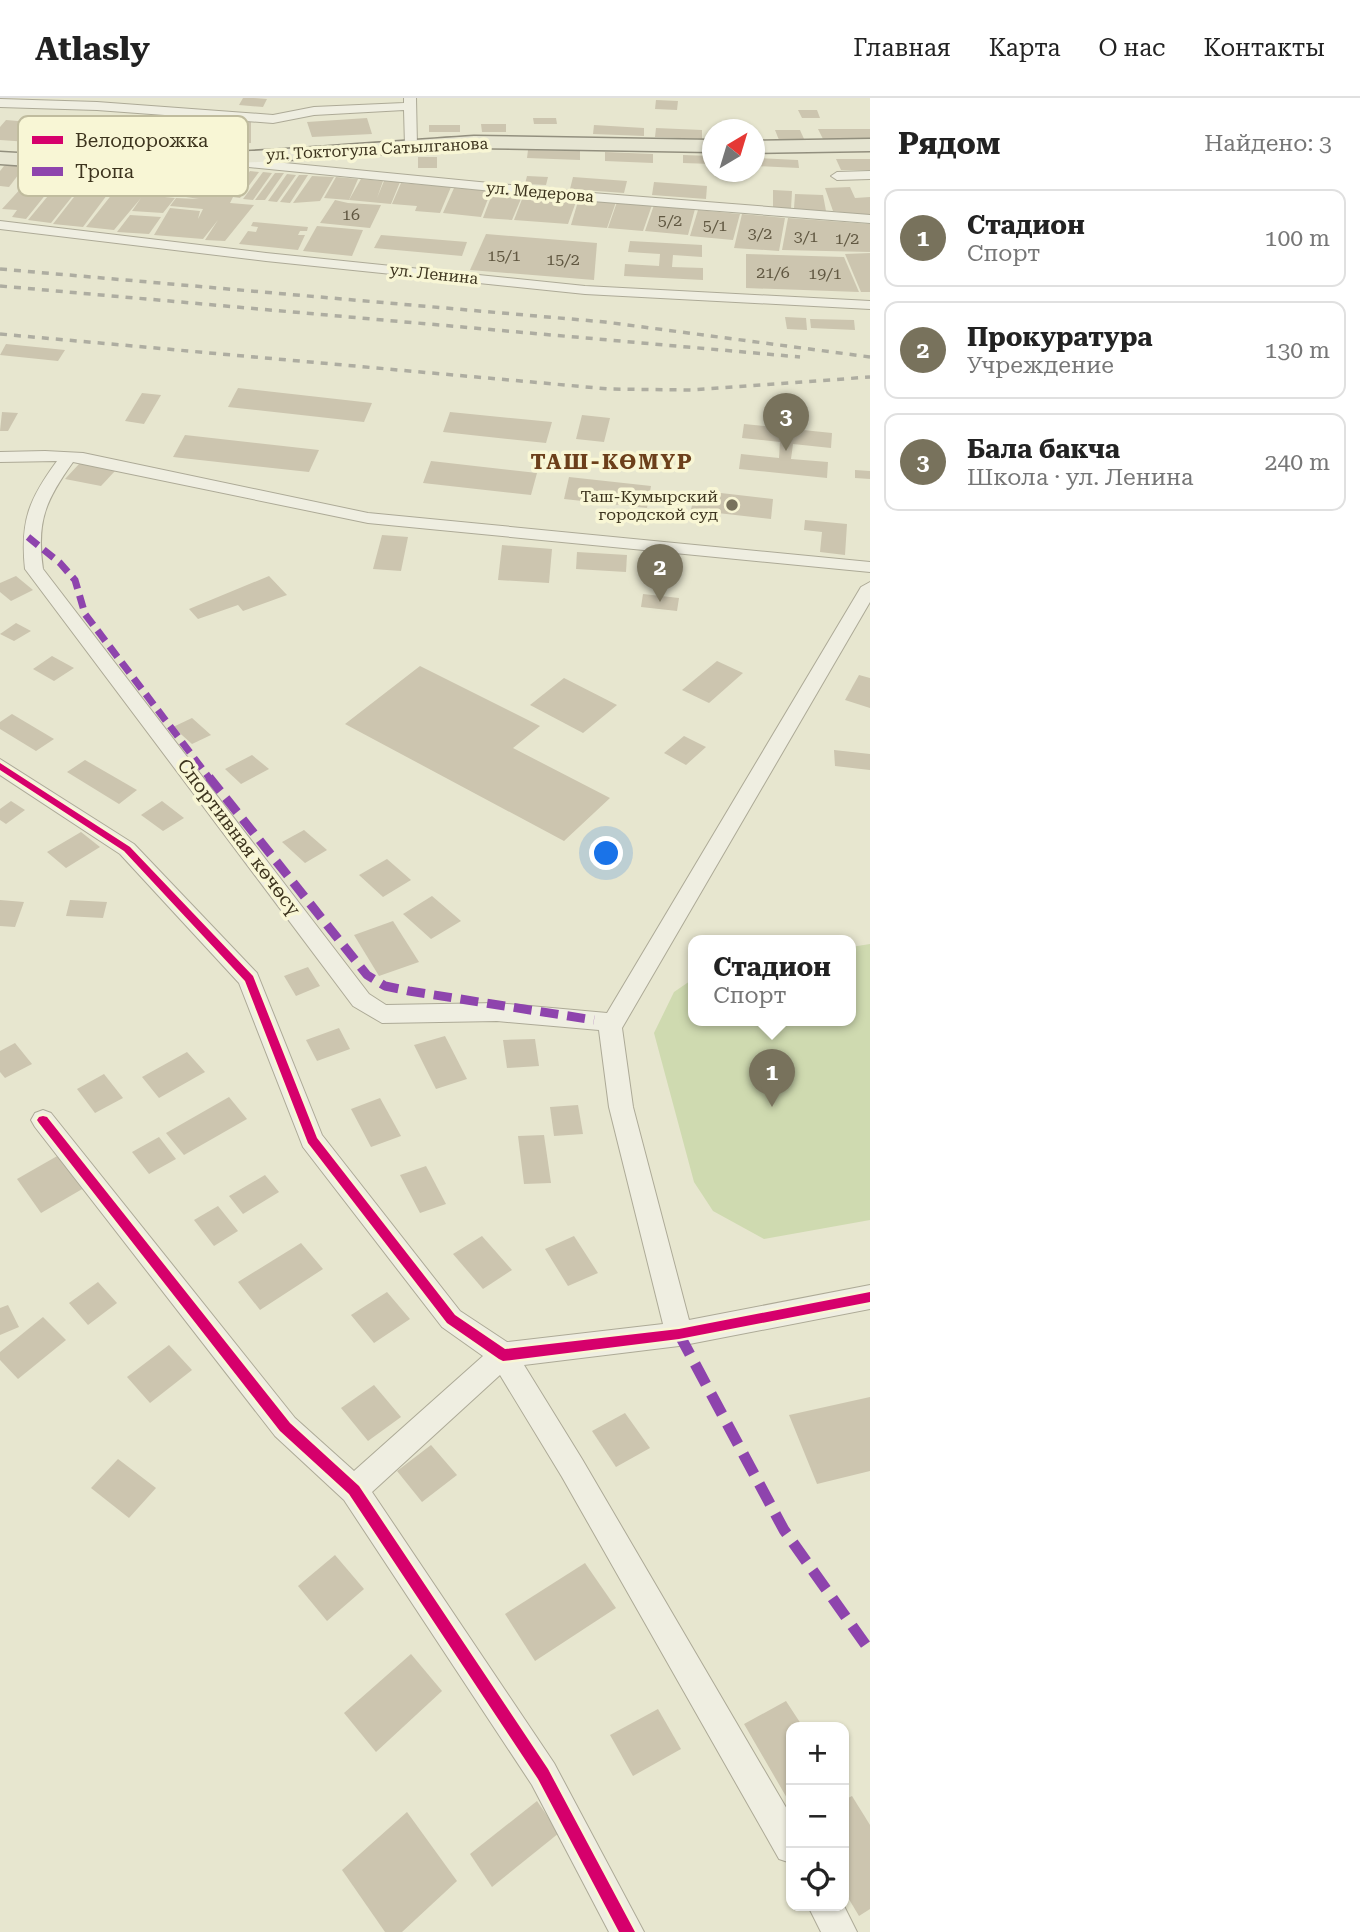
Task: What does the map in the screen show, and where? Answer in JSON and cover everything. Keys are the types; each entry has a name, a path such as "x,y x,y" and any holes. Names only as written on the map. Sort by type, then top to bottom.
{"main road":[{"name":"ул. Токтогула Сатылганова","path":"248,157 474,142 702,146"},
{"path":"765,147 870,145"},
{"name":"ул. Токтогула Сатылганова","path":"0,158 18,159"}],"street":[{"path":"248,117 274,119 326,110 410,102 411,146"},
{"path":"0,103 97,106 233,116"},
{"name":"ул. Медерова","path":"248,164 592,197 870,219"},
{"path":"836,176 870,174"},
{"name":"ул. Ленина","path":"0,225 266,257 585,290 870,305"},
{"path":"0,457 69,457 368,518 870,567"},
{"name":"Спортивная көчөсү","path":"69,457 40,496 29,537 34,569 361,1000 382,1014 497,1012 613,1022"},
{"path":"679,1334 621,1107 610,1028 870,587"},
{"path":"0,766 127,849 249,979 312,1140 451,1319 503,1355 572,1468 786,1838"},
{"path":"43,1120 285,1427 354,1490 543,1774 627,1932"},
{"path":"354,1490 503,1355 679,1334 870,1297"},
{"path":"828,1911 841,1932"}],"green space":[{"path":"870,944 870,1220 764,1239 713,1211 694,1182 654,1033 674,992 688,982 688,1026 856,1026 856,946"}],"building":[{"path":"243,98 267,99 263,107 239,105"},
{"path":"656,100 678,101 677,110 655,109"},
{"path":"798,110 817,110 820,118 802,118"},
{"path":"367,118 372,134 312,137 307,122"},
{"path":"533,118 556,118 557,124 534,124"},
{"path":"6,120 18,121 18,141 0,140 0,127"},
{"path":"248,120 251,120 251,143 248,143"},
{"path":"481,124 506,124 506,132 482,132"},
{"path":"429,125 460,125 460,132 429,132"},
{"path":"594,125 644,128 644,136 593,134"},
{"path":"656,128 702,130 702,139 655,137"},
{"path":"818,129 870,129 870,139 823,139"},
{"path":"775,130 800,130 804,139 779,140"},
{"path":"528,150 580,151 580,160 527,158"},
{"path":"605,152 653,154 653,163 605,161"},
{"path":"683,155 702,156 702,164 683,163"},
{"path":"418,157 437,157 437,168 418,168"},
{"path":"765,158 798,160 799,168 765,166"},
{"path":"836,159 870,159 870,170 841,170"},
{"path":"4,166 18,166 18,175 9,187 0,186 0,171"},
{"path":"250,171 259,172 248,187 248,174"},
{"path":"263,172 272,173 253,200 243,199 248,196"},
{"path":"275,173 284,173 265,200 255,200"},
{"path":"287,174 296,175 277,202 268,201"},
{"path":"299,175 308,175 290,203 280,202"},
{"path":"312,176 334,177 320,201 293,203"},
{"path":"527,176 548,177 546,185 525,184"},
{"path":"336,177 358,179 349,200 324,198"},
{"path":"573,177 627,181 624,193 570,189"},
{"path":"361,179 383,181 377,198 384,181 400,182 391,204 349,200"},
{"path":"654,182 707,186 706,199 652,195"},
{"path":"401,183 451,187 440,213 415,211 417,206 392,204"},
{"path":"850,187 855,198 870,197 870,216 833,211 825,188"},
{"path":"454,188 491,191 481,217 443,213"},
{"path":"773,190 792,191 791,209 773,208"},
{"path":"18,192 18,196 45,196 26,219 12,217 17,210 2,209"},
{"path":"493,192 523,194 512,220 483,218"},
{"path":"524,194 577,199 568,224 514,220"},
{"path":"795,194 823,195 826,211 794,209"},
{"path":"48,196 73,196 51,223 28,220"},
{"path":"75,196 106,196 83,227 53,224"},
{"path":"111,196 175,198 163,213 132,211 141,198 114,230 86,227"},
{"path":"180,196 241,196 233,197 230,203 254,205 225,241 205,240 218,220 203,239 154,235 170,208 200,211 198,219 203,209 170,206 176,198 199,199"},
{"path":"579,198 616,202 607,228 571,225"},
{"path":"335,200 381,205 370,228 320,223"},
{"path":"617,202 652,205 643,231 608,228"},
{"path":"654,205 695,209 688,235 645,231"},
{"path":"698,210 740,214 733,240 690,236"},
{"path":"742,214 785,218 779,251 734,248"},
{"path":"130,215 161,217 149,234 117,232"},
{"path":"788,218 870,224 870,252 782,250"},
{"path":"253,222 308,227 307,231 300,231 298,235 305,235 298,250 239,244 248,231 256,232 258,227 251,226"},
{"path":"317,226 363,230 352,256 303,251"},
{"path":"486,234 597,243 594,280 470,270"},
{"path":"381,235 467,242 462,256 374,248"},
{"path":"630,241 702,245 702,257 673,255 672,267 703,268 703,280 624,276 625,264 659,266 660,254 628,252"},
{"path":"870,253 870,292 861,292 845,254"},
{"path":"746,254 844,257 859,292 746,288"},
{"path":"785,317 806,318 807,330 787,329"},
{"path":"810,319 854,320 855,330 811,328"},
{"path":"6,344 65,350 58,361 0,355"},
{"path":"238,388 372,403 364,422 228,407"},
{"path":"142,393 161,395 144,424 125,421"},
{"path":"2,412 18,413 8,431 0,431"},
{"path":"450,412 552,422 546,443 443,432"},
{"path":"582,415 610,418 604,442 576,439"},
{"path":"744,424 832,433 831,448 793,444 791,459 828,462 827,478 739,469 741,454 779,458 780,442 742,438"},
{"path":"185,435 319,450 309,472 173,457"},
{"path":"431,461 537,473 531,495 423,483"},
{"path":"80,463 115,471 101,486 65,479"},
{"path":"855,470 870,471 870,479 855,478"},
{"path":"569,477 651,486 647,508 564,499"},
{"path":"695,490 773,499 771,519 691,510"},
{"path":"805,520 847,524 845,555 820,552 822,532 804,530"},
{"path":"382,535 408,537 401,571 373,569"},
{"path":"502,545 552,549 549,583 498,580"},
{"path":"577,552 627,555 626,572 576,569"},
{"path":"16,576 33,590 11,601 0,592 0,583"},
{"path":"269,576 287,595 243,611 238,605 198,619 189,609"},
{"path":"643,594 679,598 677,611 641,607"},
{"path":"16,623 31,631 14,641 0,634"},
{"path":"52,656 74,668 54,681 33,669"},
{"path":"717,661 743,673 709,703 682,690"},
{"path":"420,666 540,726 513,748 610,798 564,841 345,724"},
{"path":"859,675 870,678 870,708 845,700"},
{"path":"564,678 617,705 583,733 530,705"},
{"path":"12,714 54,739 36,751 0,729 0,722"},
{"path":"192,718 211,735 192,744 173,727"},
{"path":"684,736 706,747 686,765 664,753"},
{"path":"834,750 870,754 870,770 835,766"},
{"path":"252,755 269,769 241,784 225,769"},
{"path":"85,760 137,790 119,804 67,772"},
{"path":"11,801 25,810 6,824 0,820 0,809"},
{"path":"162,801 184,818 163,831 141,815"},
{"path":"304,830 327,850 305,863 282,842"},
{"path":"81,832 100,847 66,868 47,852"},
{"path":"387,859 411,880 383,897 359,875"},
{"path":"432,896 461,921 431,939 403,914"},
{"path":"0,900 24,902 15,927 0,926"},
{"path":"70,900 107,902 103,918 66,916"},
{"path":"393,921 419,962 379,976 354,935"},
{"path":"308,967 320,986 296,996 284,976"},
{"path":"339,1028 350,1049 317,1061 306,1040"},
{"path":"445,1036 467,1079 436,1089 414,1045"},
{"path":"535,1039 539,1066 507,1068 503,1040"},
{"path":"15,1043 32,1064 5,1078 0,1072 0,1051"},
{"path":"187,1052 205,1072 159,1098 142,1077"},
{"path":"104,1074 123,1098 95,1113 77,1089"},
{"path":"229,1097 247,1119 184,1155 166,1133"},
{"path":"380,1098 401,1136 371,1147 351,1109"},
{"path":"578,1105 583,1134 554,1136 550,1107"},
{"path":"544,1135 551,1183 524,1184 518,1136"},
{"path":"159,1137 176,1159 149,1174 132,1152"},
{"path":"59,1155 84,1188 41,1213 17,1179"},
{"path":"426,1166 446,1204 420,1213 400,1175"},
{"path":"265,1175 279,1192 243,1214 229,1196"},
{"path":"218,1206 238,1231 214,1246 194,1220"},
{"path":"482,1236 512,1270 483,1289 453,1254"},
{"path":"574,1236 598,1273 568,1286 545,1249"},
{"path":"301,1243 323,1269 260,1310 238,1282"},
{"path":"98,1282 117,1303 88,1325 69,1303"},
{"path":"387,1292 410,1319 374,1343 351,1315"},
{"path":"8,1305 19,1327 0,1335 0,1308"},
{"path":"43,1317 66,1340 18,1379 0,1360 0,1352"},
{"path":"169,1345 192,1370 150,1403 127,1377"},
{"path":"374,1385 401,1417 368,1441 341,1408"},
{"path":"870,1397 870,1471 817,1484 789,1415"},
{"path":"625,1413 650,1448 616,1467 592,1431"},
{"path":"431,1445 457,1475 422,1502 397,1471"},
{"path":"118,1459 156,1488 129,1518 91,1488"},
{"path":"335,1555 364,1589 327,1621 298,1586"},
{"path":"585,1563 616,1608 535,1661 505,1614"},
{"path":"411,1654 442,1691 376,1752 344,1713"},
{"path":"786,1701 800,1722 786,1722 786,1796 744,1724"},
{"path":"658,1709 681,1749 633,1776 610,1735"},
{"path":"852,1796 870,1825 870,1909 859,1916 849,1899 849,1798"},
{"path":"537,1801 559,1833 492,1887 470,1854"},
{"path":"407,1812 457,1881 402,1932 385,1932 342,1870"}],"railway":[{"path":"0,269 605,322 870,357"},
{"path":"0,286 800,357"},
{"path":"0,334 609,389 691,390 870,377"}],"marked path":[{"path":"28,537 60,563 75,580 85,614 155,709 367,975 385,986 409,991 594,1020"},
{"path":"679,1334 784,1530 870,1651"}],"cycle path":[{"path":"0,766 127,849 249,979 312,1140 451,1319 503,1355 679,1334 870,1297"},
{"path":"43,1120 285,1427 354,1490 543,1774 627,1932"}],"place":[{"name":"Бала бакча","path":"786,451"},
{"name":"Таш-Кумырский городской суд","path":"732,505"},
{"name":"Прокуратура","path":"660,602"},
{"name":"Стадион","path":"772,1107"}],"district":[{"name":"ТАШ-КӨМҮР","path":"612,462"}]}
